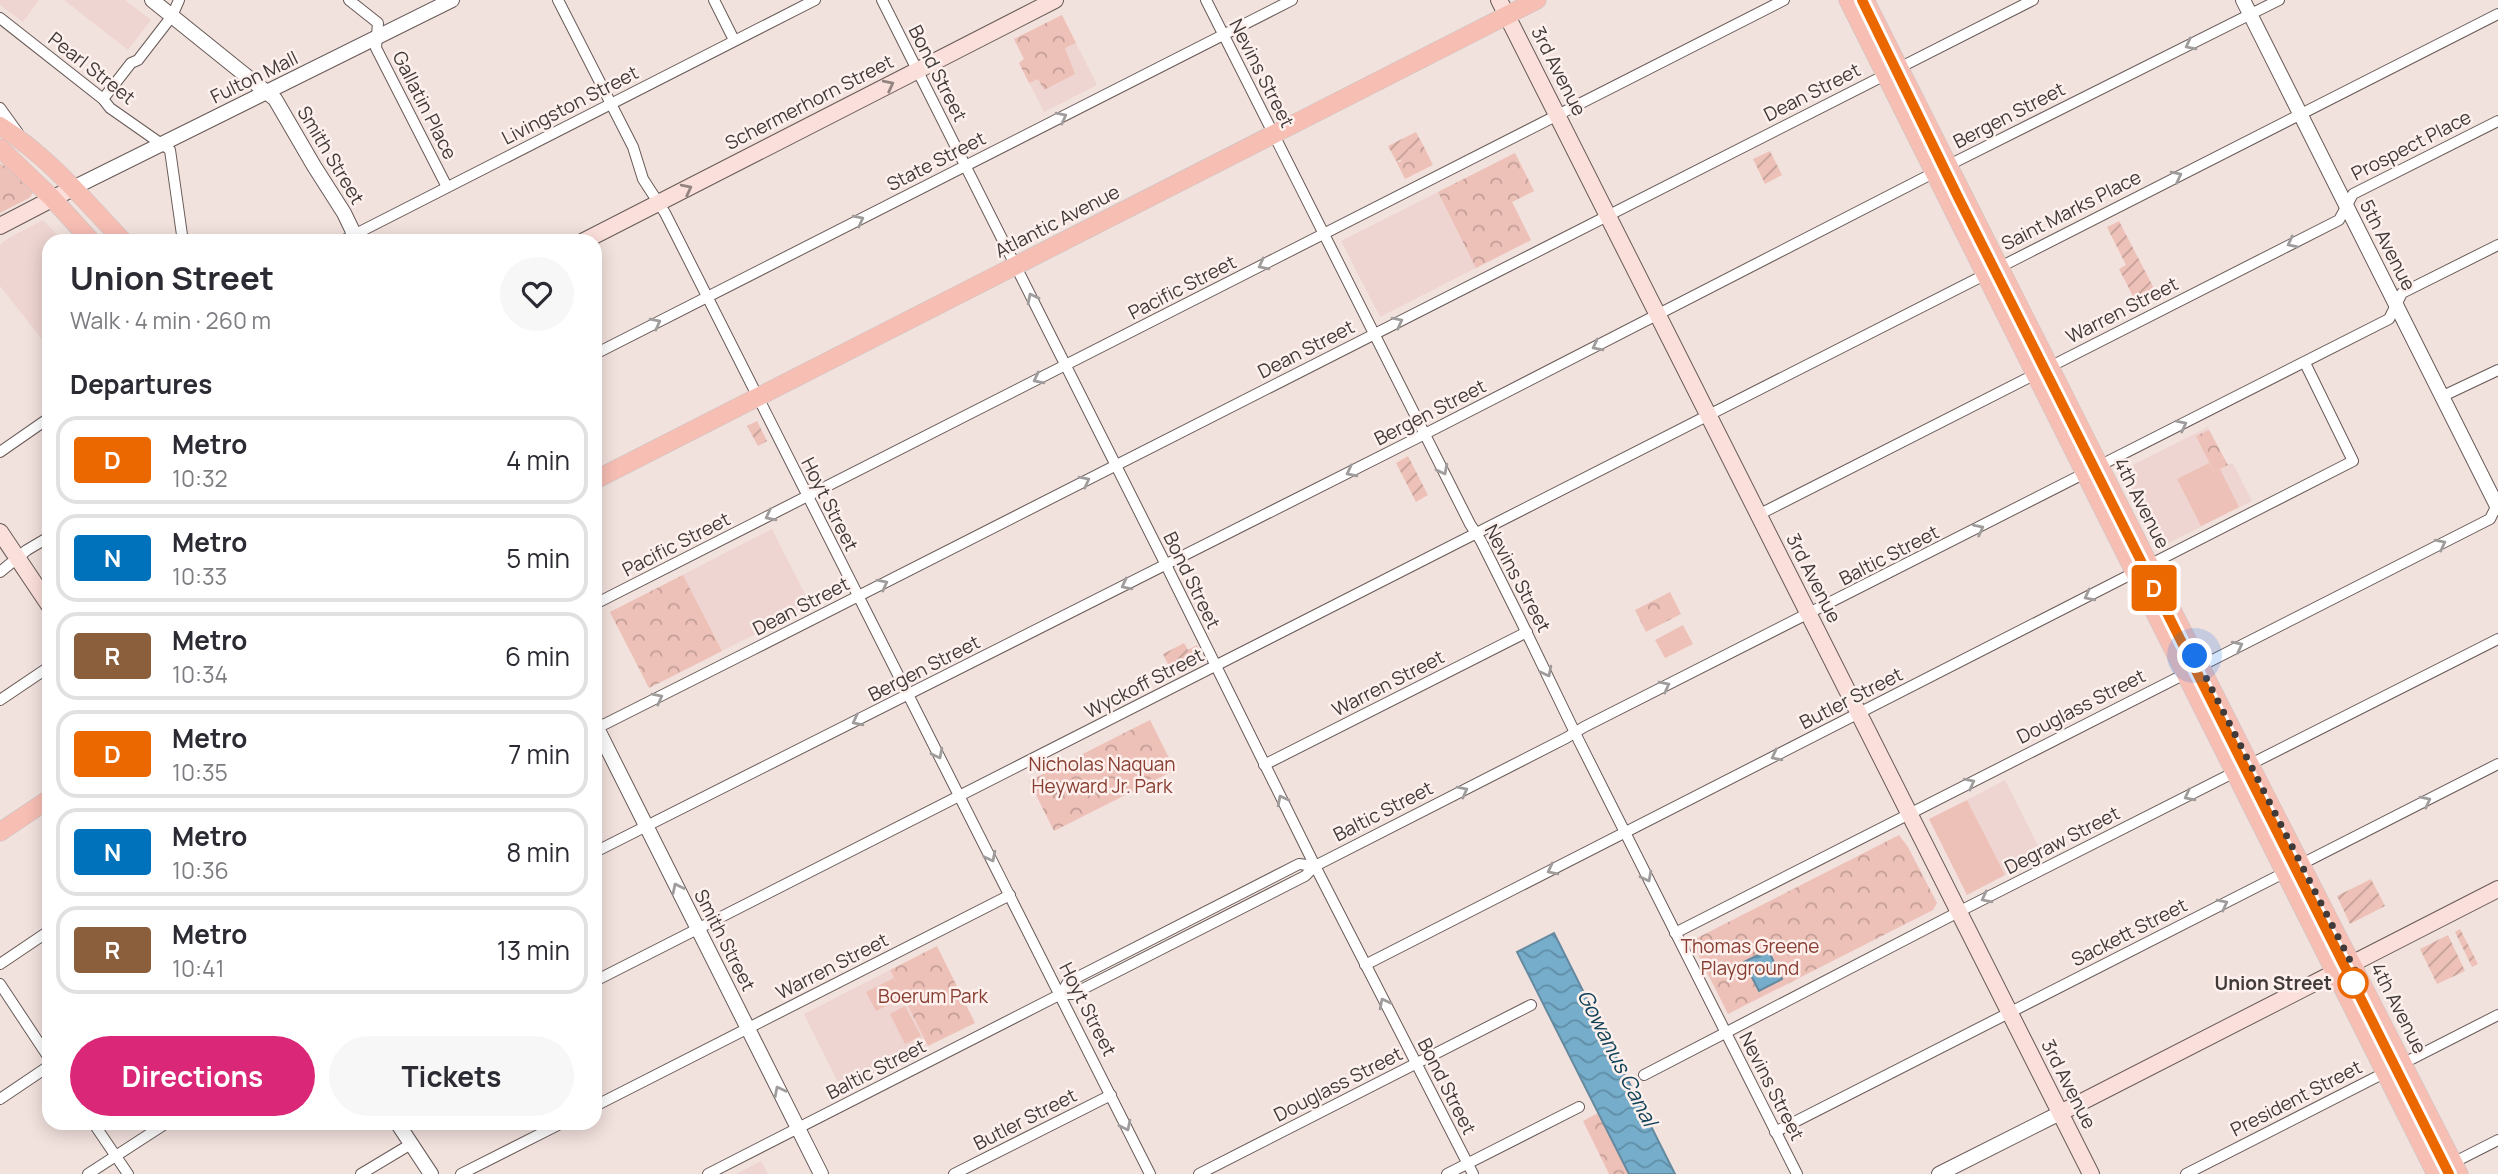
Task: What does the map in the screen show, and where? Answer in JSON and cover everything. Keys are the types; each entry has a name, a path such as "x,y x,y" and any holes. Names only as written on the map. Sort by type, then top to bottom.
{"main road":[{"name":"Schermerhorn Street","path":"598,234 1055,0"},
{"name":"Atlantic Avenue","path":"602,476 1274,134 1503,8 1537,0"},
{"name":"4th Avenue","path":"1848,0 1893,71"},
{"name":"4th Avenue","path":"1865,0 1893,71 1941,170 2243,768 2294,868 2352,964 2457,1168"},
{"name":"3rd Avenue","path":"1503,8 2091,1174"},
{"path":"0,126 50,163 116,234"},
{"path":"3,153 52,198 85,234"},
{"path":"0,226 73,188"},
{"path":"0,532 42,594"},
{"path":"0,832 42,804"},
{"name":"4th Avenue","path":"2294,868 2336,972 2434,1173"},
{"path":"2060,1113 2498,889"}],"street":[{"name":"Smith Street","path":"152,0 275,99 354,234"},
{"path":"103,99 172,16 179,0"},
{"name":"Gallatin Place","path":"349,0 378,23 376,48 447,187"},
{"name":"Fulton Mall","path":"73,188 452,0"},
{"name":"Hoyt Street","path":"558,0 634,147 643,179 659,203 707,297 1150,1174"},
{"path":"714,0 734,40"},
{"name":"Livingston Street","path":"363,234 447,187 816,0"},
{"name":"Bond Street","path":"882,0 1264,765 1470,1169"},
{"name":"Nevins Street","path":"1206,0 1527,632 1797,1174"},
{"name":"State Street","path":"602,350 1292,0"},
{"name":"Pacific Street","path":"602,600 1784,0"},
{"name":"Dean Street","path":"602,724 2033,0"},
{"name":"5th Avenue","path":"2243,0 2498,506"},
{"name":"Bergen Street","path":"602,849 2279,0"},
{"name":"Saint Marks Place","path":"1708,415 2498,14"},
{"name":"Pearl Street","path":"0,18 125,119 132,121 162,144"},
{"path":"0,108 23,141"},
{"name":"Prospect Place","path":"2347,206 2353,194 2498,121"},
{"path":"162,144 173,155 182,234"},
{"name":"Warren Street","path":"1758,515 2339,220 2347,206"},
{"name":"Baltic Street","path":"708,1174 1061,994 1073,994 1725,655 2305,363 2389,319 2402,293 2498,245"},
{"name":"Butler Street","path":"1365,965 2353,461 2305,363"},
{"path":"2443,397 2498,370"},
{"name":"Wyckoff Street","path":"602,977 1708,415"},
{"path":"0,452 42,423"},
{"name":"Douglass Street","path":"1675,933 2490,519 2498,506"},
{"path":"0,572 42,542"},
{"name":"Warren Street","path":"1264,765 1527,632"},
{"name":"Degraw Street","path":"1644,1075 2498,639"},
{"path":"0,700 42,672"},
{"name":"Smith Street","path":"602,739 821,1174"},
{"name":"Sackett Street","path":"1775,1132 2498,764"},
{"name":"Warren Street","path":"602,1102 1010,895"},
{"path":"0,964 42,936"},
{"path":"0,984 42,1047"},
{"name":"Douglass Street","path":"1199,1174 1531,1005"},
{"name":"President Street","path":"2186,1174 2498,1015"},
{"path":"0,1099 42,1071"},
{"name":"Butler Street","path":"954,1174 1111,1095"},
{"path":"1447,1174 1470,1169 1579,1107"},
{"path":"1939,1174 2060,1113"},
{"path":"98,1130 128,1174"},
{"path":"88,1174 156,1130"},
{"path":"402,1130 431,1174"},
{"path":"461,1174 548,1130"},
{"path":"2434,1173 2457,1168 2498,1140"},
{"path":"360,1174 411,1144"}],"shaded area":[{"path":"0,0 39,0 23,22 0,5"},
{"path":"64,0 125,0 151,20 128,50"},
{"path":"1062,15 1097,85 1044,112 1019,63 1024,59 1014,39"},
{"path":"1515,153 1534,191 1512,202 1531,240 1380,317 1341,241"},
{"path":"43,220 56,234 42,234 42,339 0,286 0,245"},
{"path":"2208,427 2227,465 2233,463 2252,501 2161,547 2123,470"},
{"path":"772,529 811,606 649,688 610,612"},
{"path":"2005,780 2043,856 2005,875 1967,800"},
{"path":"890,970 928,1046 842,1090 804,1014"},
{"path":"761,1161 768,1174 736,1174"}],"green space":[{"path":"1062,15 1076,43 1065,48 1075,74 1044,90 1038,79 1029,83 1019,63 1024,59 1014,39"},
{"path":"1416,132 1422,143 1408,150 1406,159 1396,161 1388,146"},
{"path":"1422,143 1433,165 1405,179 1396,161 1400,162 1408,150"},
{"path":"1770,151 1782,175 1765,184 1753,159"},
{"path":"1515,153 1534,191 1512,202 1531,240 1476,268 1438,192"},
{"path":"0,163 23,180 33,193 29,198 0,213"},
{"path":"2119,221 2159,298 2139,308 2119,269 2126,265 2107,227"},
{"path":"757,421 767,441 758,446 747,426"},
{"path":"2209,430 2228,465 2214,472 2196,436"},
{"path":"1408,456 1428,495 1416,502 1396,463"},
{"path":"2209,463 2214,472 2220,469 2239,507 2201,526 2177,479"},
{"path":"683,575 722,651 649,688 610,612"},
{"path":"1670,592 1681,614 1646,632 1635,610"},
{"path":"1683,625 1693,644 1665,658 1655,640"},
{"path":"1184,643 1188,650 1197,645 1203,658 1172,673 1163,654"},
{"name":"Nicholas Naquan Heyward Jr. Park","path":"1150,720 1175,770 1054,831 1029,781"},
{"path":"1967,800 2005,875 1967,895 1929,819"},
{"name":"Thomas Greene Playground","path":"1899,835 1937,903 1933,910 1728,1014 1691,941"},
{"path":"2371,879 2385,906 2350,924 2337,896"},
{"path":"2460,929 2478,964 2472,967 2455,932"},
{"path":"2448,935 2465,971 2437,984 2420,949"},
{"name":"Boerum Park","path":"937,946 975,1023 928,1046 890,970"},
{"path":"894,978 904,997 876,1011 866,992"},
{"path":"905,1006 921,1036 905,1044 890,1014"},
{"path":"1598,1113 1629,1174 1609,1174 1583,1121"}],"water":[{"name":"Gowanus Canal","path":"1554,933 1675,1174 1629,1174 1517,952"},
{"path":"1768,950 1782,979 1759,991 1744,962"}],"metro line":[{"name":"D","path":"1862,0 1946,174 2449,1174"}],"place":[{"name":"Union Street","path":"2353,983"}],"route":[{"path":"2195,656 2357,974 2353,983"}]}
